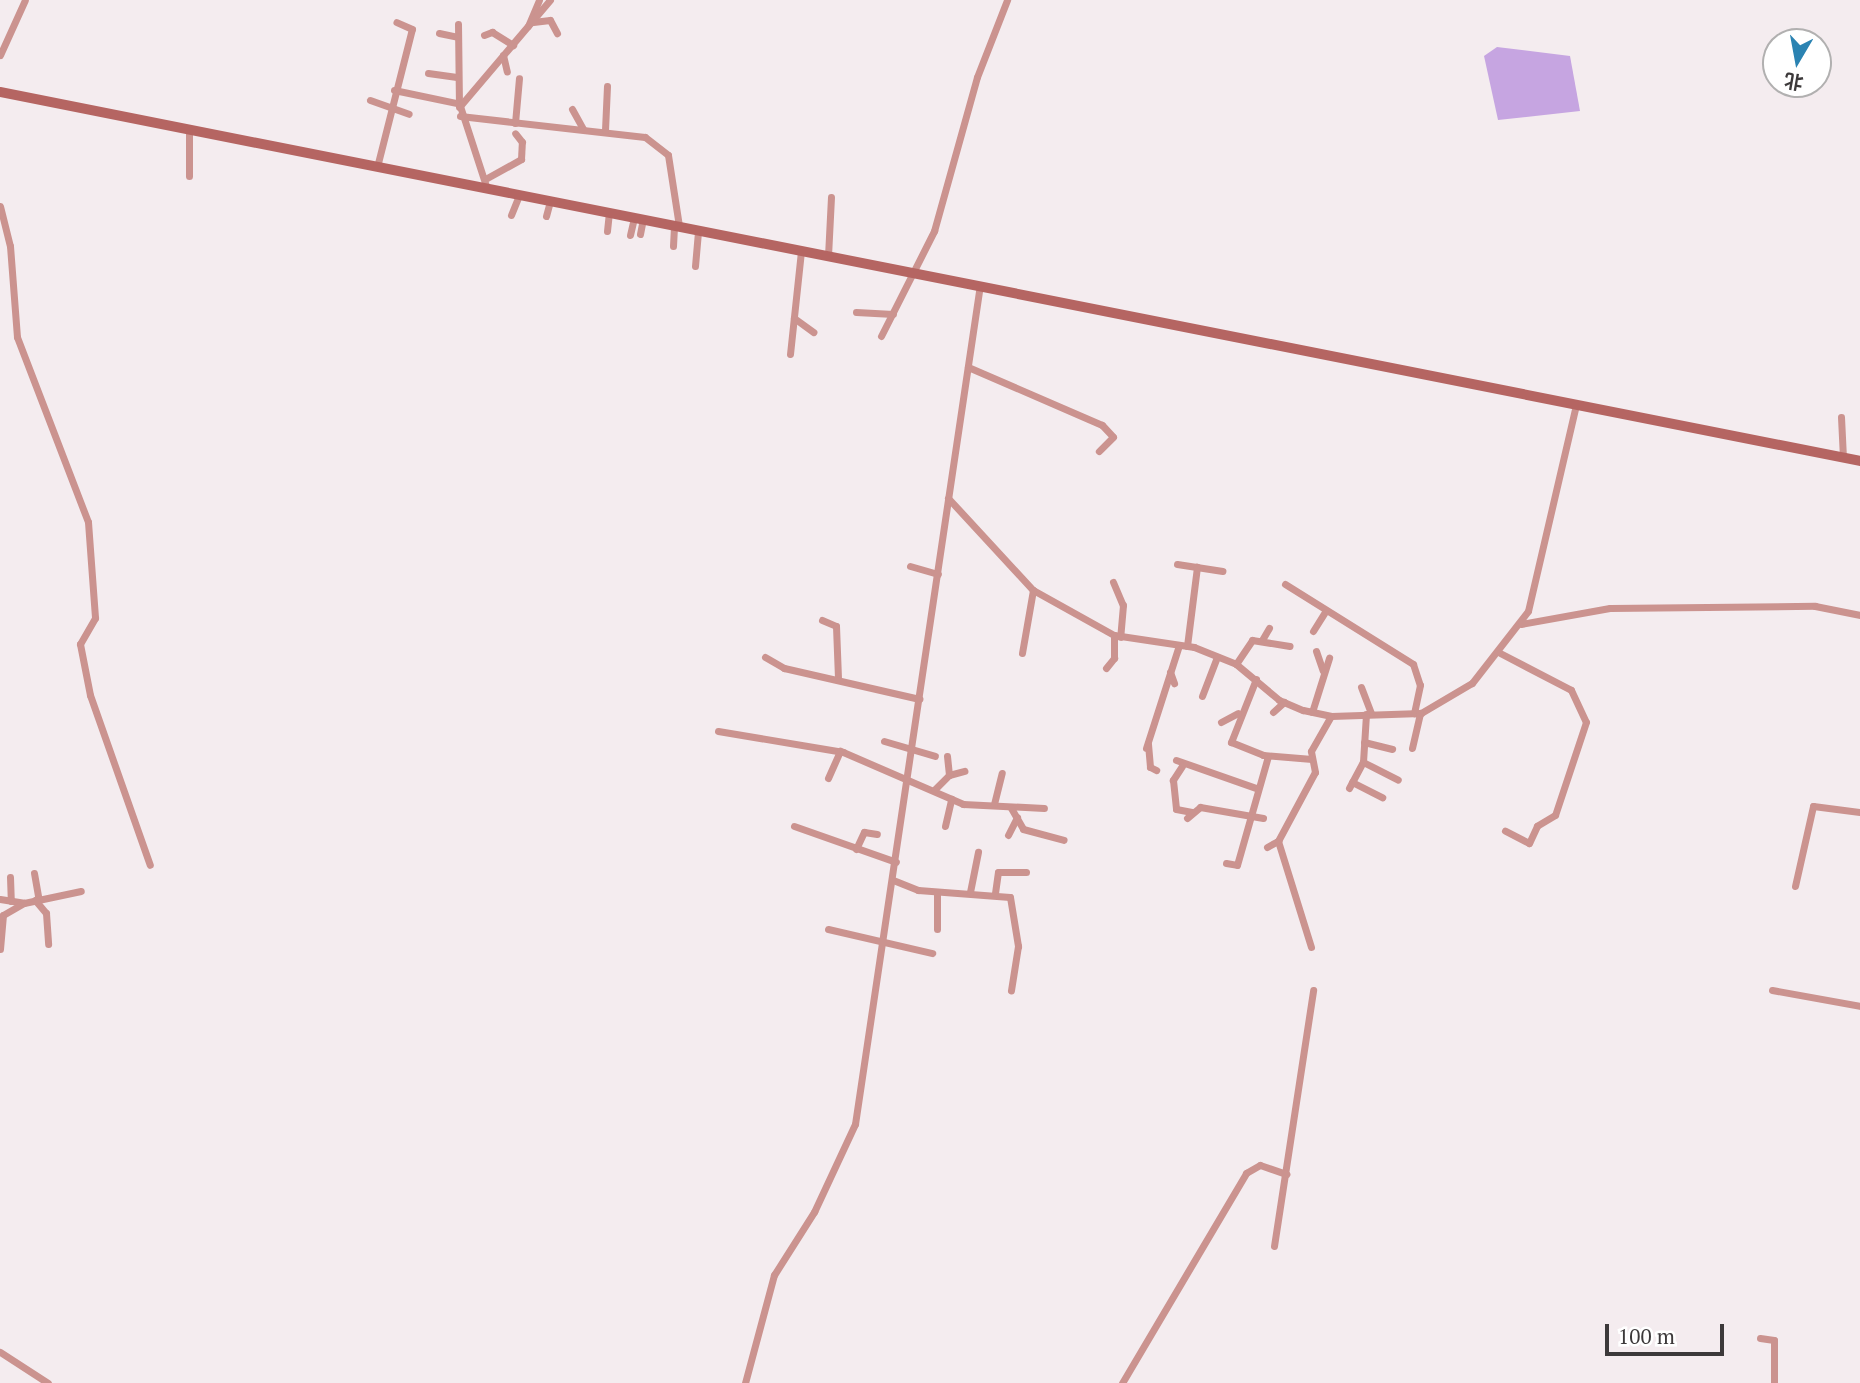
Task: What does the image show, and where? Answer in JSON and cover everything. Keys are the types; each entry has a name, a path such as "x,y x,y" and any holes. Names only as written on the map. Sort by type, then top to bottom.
{"street":[{"path":"0,55 25,0"},
{"path":"526,30 539,0"},
{"path":"458,105 550,0"},
{"path":"881,336 916,273 942,210 978,77 1007,0"},
{"path":"532,23 550,20 558,33"},
{"path":"377,167 394,90 412,29 396,22"},
{"path":"458,24 457,77 460,116 487,183"},
{"path":"484,35 492,32 513,45"},
{"path":"439,33 458,37"},
{"path":"503,55 507,72"},
{"path":"428,73 457,77"},
{"path":"515,123 519,79"},
{"path":"605,130 607,86"},
{"path":"394,90 458,105"},
{"path":"0,92 377,167 487,183 519,195 1860,461"},
{"path":"370,100 409,114"},
{"path":"572,109 583,129"},
{"path":"460,116 635,134 666,150 676,226 673,246"},
{"path":"188,130 189,176"},
{"path":"487,183 522,159 522,142 515,133"},
{"path":"511,215 519,195"},
{"path":"828,256 831,197"},
{"path":"546,215 550,201"},
{"path":"0,206 10,246 17,337 88,522 95,618 80,644 90,695 150,865"},
{"path":"607,231 609,213"},
{"path":"638,218 640,234"},
{"path":"630,235 638,218"},
{"path":"695,266 698,230"},
{"path":"790,354 801,251"},
{"path":"745,1383 774,1275 814,1212 855,1124 980,285"},
{"path":"856,312 893,314"},
{"path":"794,318 813,332"},
{"path":"968,367 1102,425 1113,437 1099,451"},
{"path":"947,495 1033,590 1117,636 1183,646 1236,664 1284,702 1312,712 1331,716 1417,713 1472,683 1500,653 1521,624 1533,596 1576,405"},
{"path":"1841,417 1843,458"},
{"path":"1177,564 1222,571"},
{"path":"910,566 938,574"},
{"path":"1156,770 1147,746 1170,672 1183,646 1197,569"},
{"path":"1106,668 1114,658 1123,605 1114,582"},
{"path":"1285,584 1325,612 1416,667 1420,685 1412,748"},
{"path":"1022,653 1033,590"},
{"path":"1521,624 1611,608 1815,606 1860,615"},
{"path":"1313,631 1325,612"},
{"path":"822,620 836,626 838,677"},
{"path":"1262,640 1269,628"},
{"path":"1236,664 1248,641 1262,640 1290,646"},
{"path":"1316,652 1323,672"},
{"path":"1500,653 1571,690 1586,722 1555,815 1537,826 1529,843 1505,831"},
{"path":"765,657 784,668 838,677 919,699"},
{"path":"1202,696 1217,657"},
{"path":"1312,712 1329,658"},
{"path":"1170,672 1174,684"},
{"path":"1255,679 1238,713 1231,742 1268,756 1312,759"},
{"path":"1361,687 1368,713 1363,762 1351,785 1382,797"},
{"path":"1273,712 1284,702"},
{"path":"1221,722 1238,713"},
{"path":"1267,847 1278,841 1315,772 1312,759 1331,716"},
{"path":"719,731 840,751 935,789 951,799 1021,810 1044,808"},
{"path":"884,741 912,754 935,756"},
{"path":"1364,741 1392,749"},
{"path":"828,778 840,751"},
{"path":"947,756 949,775"},
{"path":"1226,863 1237,865 1248,814 1268,756"},
{"path":"1363,762 1398,780"},
{"path":"1256,788 1179,763 1174,780 1176,809 1189,815 1205,807 1263,818"},
{"path":"935,789 949,775 964,771"},
{"path":"994,804 1002,773"},
{"path":"945,826 951,799"},
{"path":"1795,886 1813,806 1860,812"},
{"path":"1011,808 1016,819 1028,831 1064,840"},
{"path":"1008,835 1021,810"},
{"path":"794,826 896,862"},
{"path":"856,849 864,832 877,834"},
{"path":"1278,841 1311,947"},
{"path":"970,892 978,852"},
{"path":"995,893 998,872 1026,872"},
{"path":"34,873 37,900 46,913 48,944"},
{"path":"10,877 11,901"},
{"path":"893,880 937,892 995,893 1010,897 1016,922 1011,990"},
{"path":"0,949 3,915 24,903 81,891"},
{"path":"937,892 937,929"},
{"path":"0,899 24,903"},
{"path":"828,929 883,945 932,953"},
{"path":"1275,1246 1313,989"},
{"path":"1772,990 1860,1006"},
{"path":"1122,1383 1246,1173 1260,1164 1286,1174"},
{"path":"1760,1338 1774,1340 1774,1383"},
{"path":"0,1352 48,1383"}],"shaded area":[{"path":"1497,47 1570,56 1580,111 1498,120 1484,56"}]}
